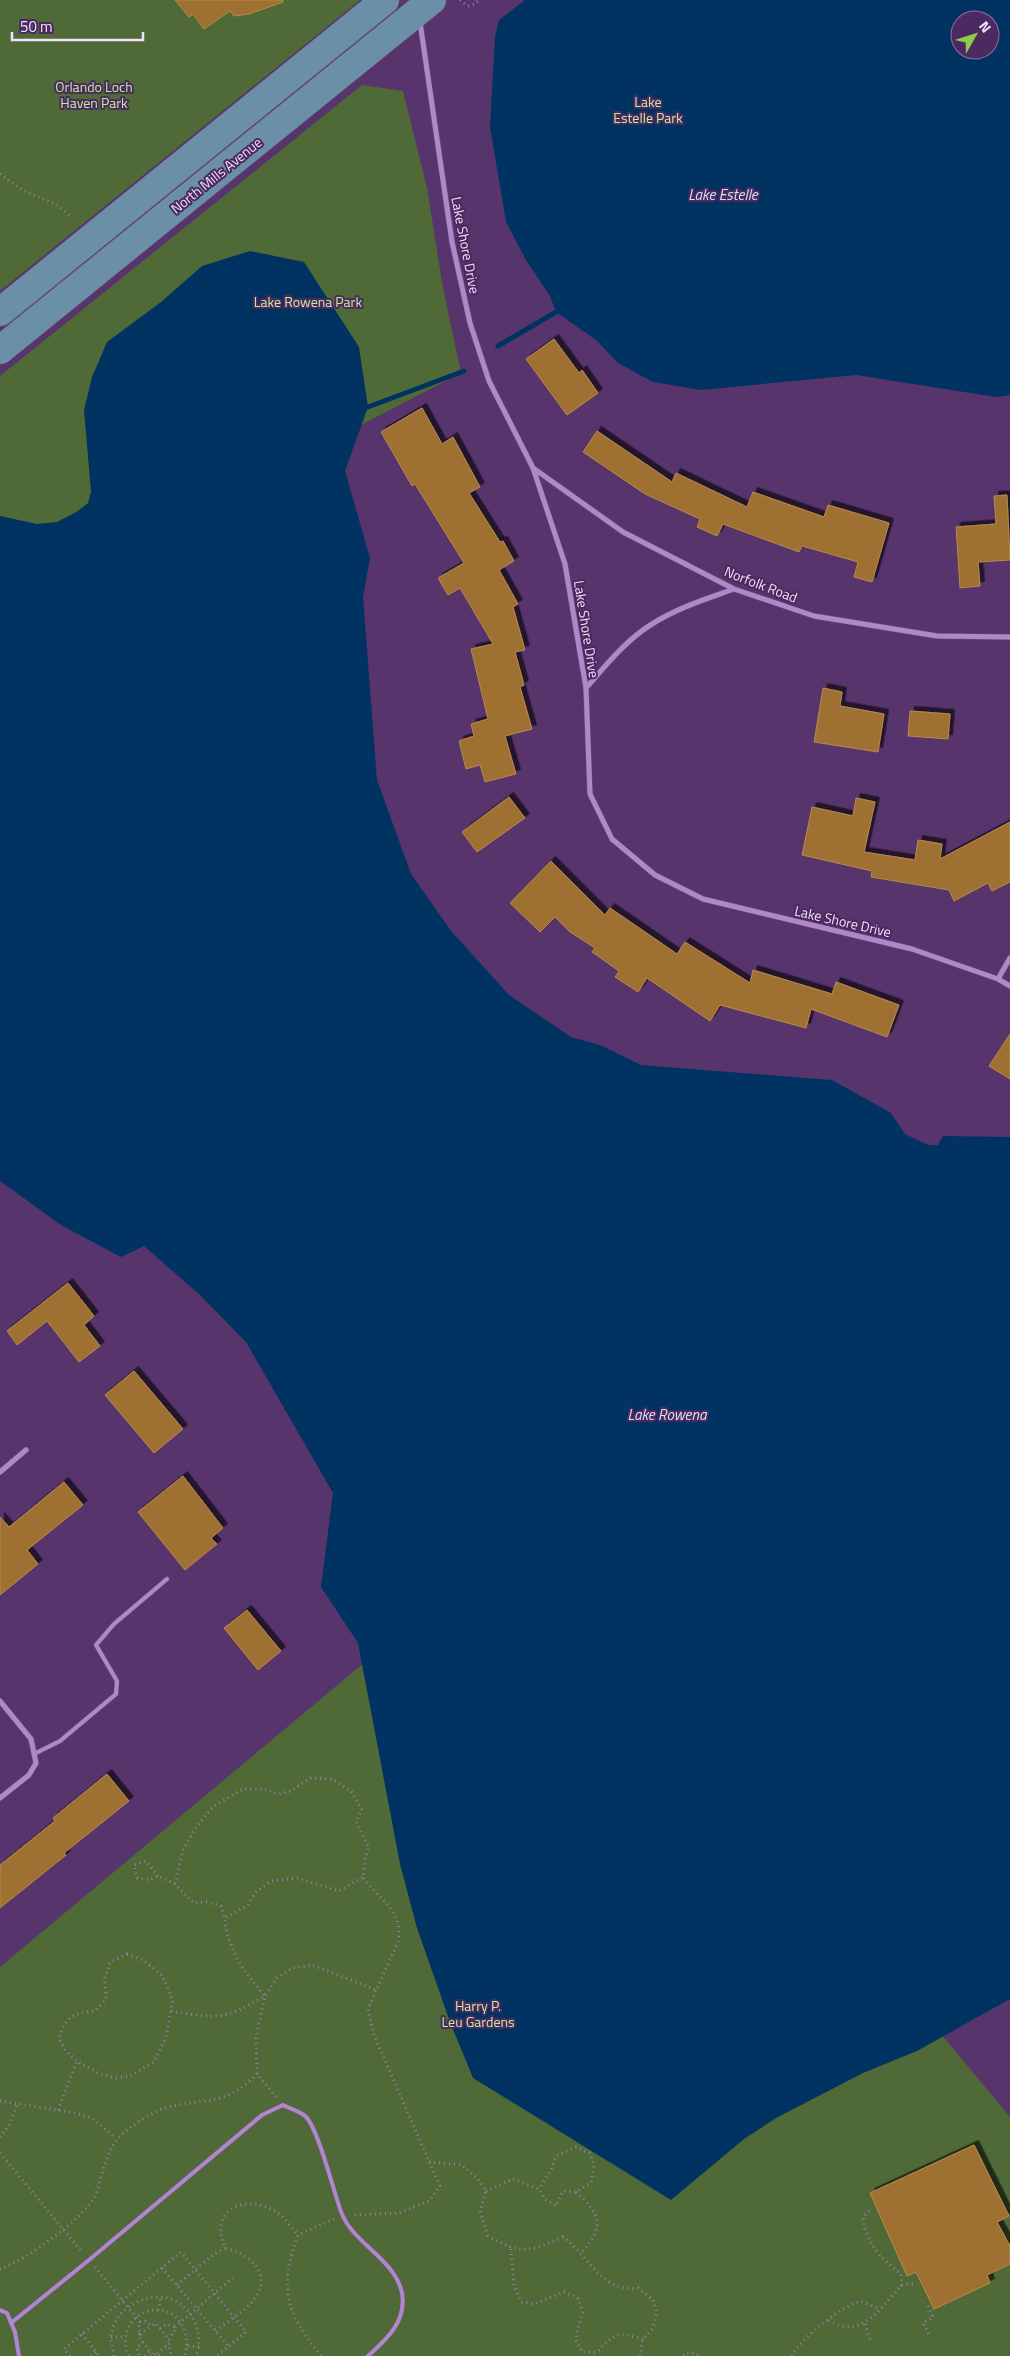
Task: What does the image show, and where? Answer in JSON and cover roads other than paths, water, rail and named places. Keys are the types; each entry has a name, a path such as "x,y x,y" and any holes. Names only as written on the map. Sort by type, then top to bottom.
{"main road":[{"path":"0,312 385,0"},
{"name":"North Mills Avenue","path":"0,350 426,6"}],"street":[{"name":"Lake Shore Drive","path":"426,6 452,242 470,323 488,381 533,468 565,564 586,688 590,794 612,839 655,875 702,899 912,949 998,979 1010,986"},
{"name":"Norfolk Road","path":"533,468 623,532 734,589 814,616 937,636 1010,637"},
{"path":"586,688 622,647 652,624 687,606 734,589"},
{"path":"998,979 1010,958"},
{"path":"0,1472 26,1450"},
{"path":"0,1700 31,1739 36,1763 29,1775 0,1798"}],"lane":[{"path":"34,1754 60,1741 116,1694 117,1681 96,1645 114,1624 166,1579"},
{"path":"11,2323 262,2115 283,2106 305,2116 317,2139 342,2216 394,2276 402,2292 402,2311 397,2326 368,2356"},
{"path":"0,2310 7,2313 15,2332 18,2355 12,2356"}],"water":[{"name":"Lake Estelle","path":"525,0 1010,0 1010,395 996,397 856,375 701,390 653,382 618,363 596,340 556,312 550,296 526,260 506,222 490,127 495,36 499,20"},
{"name":"Lake Rowena","path":"250,251 304,262 359,347 368,407 345,471 370,558 363,597 377,780 411,874 451,931 509,995 571,1037 600,1045 641,1065 832,1080 891,1113 905,1134 928,1145 938,1145 943,1136 1010,1137 1010,1999 917,2051 863,2073 776,2118 744,2139 671,2200 473,2078 450,2022 417,1928 400,1864 358,1643 321,1587 333,1493 246,1342 200,1295 144,1246 121,1257 61,1225 0,1181 0,516 37,524 57,522 78,511 88,503 91,492 84,410 92,377 107,342 161,302 202,266"}],"waterway":[{"path":"498,346 556,312"},
{"path":"368,407 464,371"}],"park label":[{"name":"Orlando Loch Haven Park","path":"94,94"},
{"name":"Lake Estelle Park","path":"648,109"},
{"name":"Lake Rowena Park","path":"308,301"},
{"name":"Harry P. Leu Gardens","path":"478,2014"}]}
